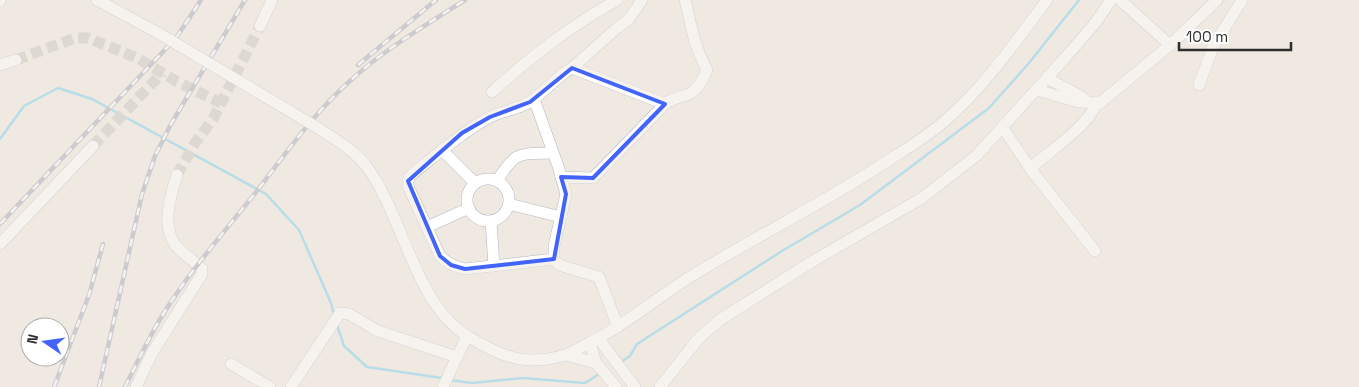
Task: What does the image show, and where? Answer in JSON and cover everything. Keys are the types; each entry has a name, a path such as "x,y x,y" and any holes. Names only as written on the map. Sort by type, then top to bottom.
{"street":[{"path":"97,0 160,34 348,147 367,166 377,181 432,297 448,320 466,336 501,354 526,361 566,355 618,327 696,273 828,199 926,136 949,118 994,68 1047,0"},
{"path":"260,26 272,0"},
{"path":"492,92 552,41 617,0"},
{"path":"554,259 465,269 451,265 440,256 408,186 408,180 410,176 462,134 490,117 516,109 534,99 629,19 642,0"},
{"path":"561,177 592,178 665,104 670,100 692,92 706,73 707,70 692,38 685,0"},
{"path":"660,387 699,338 721,318 813,261 922,198 977,155 1096,22 1111,0"},
{"path":"1037,90 1078,102 1091,103 1104,100 1170,45 1217,0"},
{"path":"1199,85 1213,47 1242,0"},
{"path":"1124,2 1170,45"},
{"path":"0,65 16,60"},
{"path":"572,68 665,104"},
{"path":"1032,171 1034,165 1084,123 1093,113 1091,103 1047,78"},
{"path":"534,99 566,194 554,246 554,259 560,265 599,277 618,327"},
{"path":"1003,128 1032,171 1095,250"},
{"path":"0,244 93,146"},
{"path":"442,150 475,183"},
{"path":"497,181 508,163 518,156 553,153"},
{"path":"136,387 152,353 202,274 202,269 179,248 170,235 168,215 176,175"},
{"path":"485,179 497,181 507,189 509,204 505,213 496,220 491,221 478,218 469,208 468,195 475,183 485,179"},
{"path":"509,204 561,217"},
{"path":"427,227 469,208"},
{"path":"491,221 494,266"},
{"path":"291,387 340,313 348,314 378,331 457,357"},
{"path":"445,382 466,336"},
{"path":"594,340 610,355 632,384"},
{"path":"594,340 597,365"},
{"path":"566,355 597,365 616,387"},
{"path":"231,364 270,387"}],"highlighted area":[{"path":"572,68 665,104 593,178 561,177 566,194 554,259 465,269 451,265 440,256 408,181 462,133 490,117 530,102"}],"waterway":[{"path":"621,362 630,356 637,344 782,251 860,205 989,108 1029,63 1079,0"},
{"path":"0,139 24,106 58,88 92,99 266,194 299,230 331,303 334,315"},
{"path":"337,325 344,346 367,367 442,378"},
{"path":"450,380 472,383 523,378 585,383 601,373"}],"tunnel":[{"path":"177,175 195,143 213,119 260,26"},
{"path":"16,60 75,38 88,38 137,58 176,81 221,103"},
{"path":"93,146 162,73"}],"railway":[{"path":"0,224 176,38 201,0"},
{"path":"99,387 142,194 155,156 171,124 245,0"},
{"path":"358,65 436,0"},
{"path":"125,387 157,325 184,282 314,118 338,92 378,58 465,0"},
{"path":"54,387 89,295 103,244"}]}
